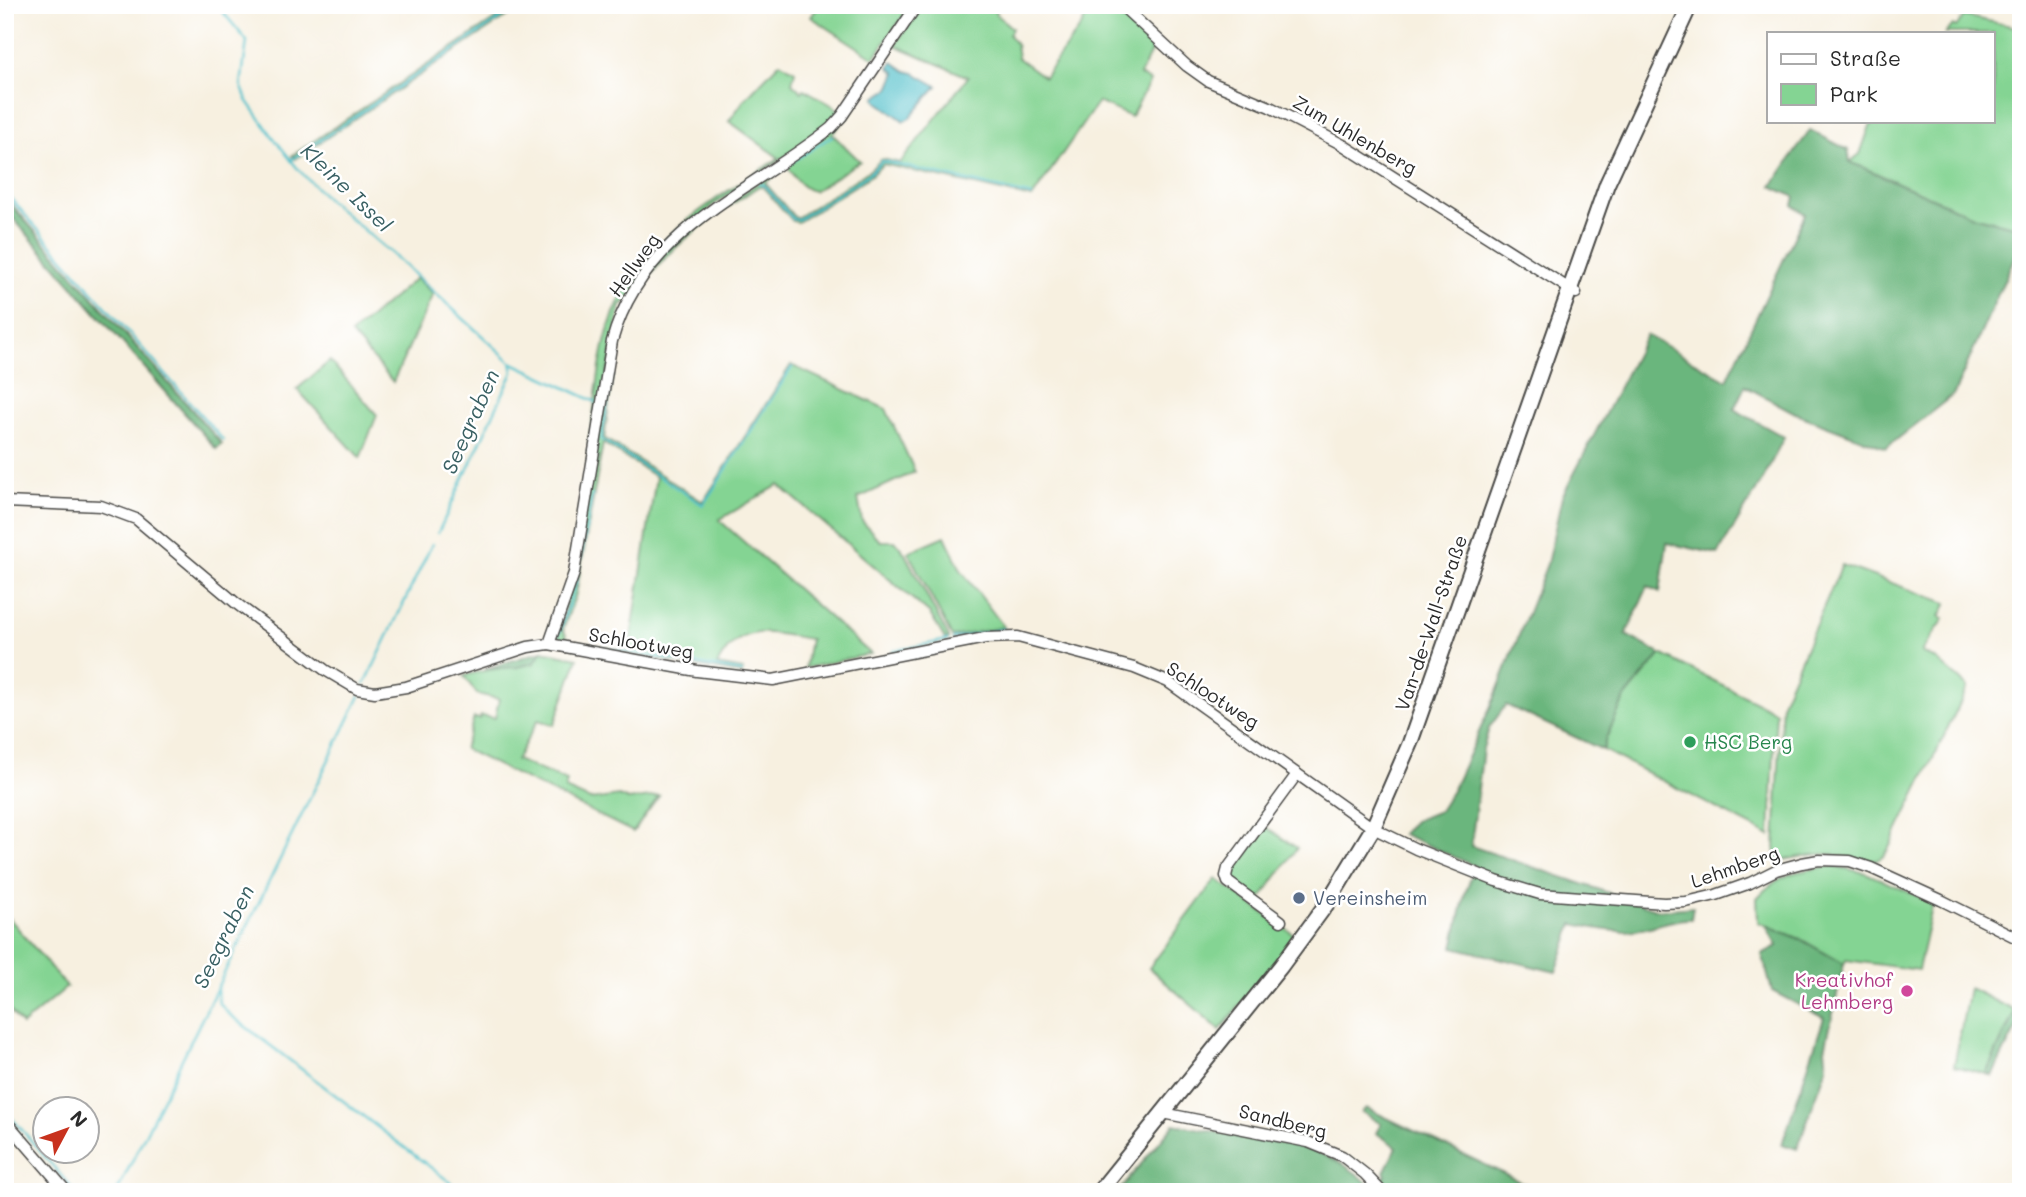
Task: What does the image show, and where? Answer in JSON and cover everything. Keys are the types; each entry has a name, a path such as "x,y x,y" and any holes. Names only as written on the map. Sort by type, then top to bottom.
{"main road":[{"name":"Van-de-Wall-Straße","path":"1100,1192 1314,923 1373,828 1410,743 1573,291 1616,159 1690,5"}],"street":[{"name":"Hellweg","path":"549,644 574,573 612,341 632,292 652,263 694,222 831,128 842,116 917,5"},
{"name":"Zum Uhlenberg","path":"1121,5 1187,66 1208,81 1269,107 1343,145 1573,291"},
{"name":"Schlootweg","path":"5,502 101,506 136,519 248,612 325,670 357,689 374,692 406,687 528,647 549,644 697,671 774,680 985,638 1018,637 1134,668 1168,682 1373,828"},
{"path":"1281,921 1228,882 1226,876 1228,868 1297,774"},
{"name":"Lehmberg","path":"1373,828 1416,849 1496,881 1540,894 1591,899 1664,904 1686,902 1716,895 1776,870 1802,863 1819,860 1850,861 1941,900 2021,940"},
{"name":"Sandberg","path":"1163,1113 1308,1142 1342,1156 1382,1192"},
{"path":"5,1120 67,1192"}],"green space":[{"path":"516,5 524,5 295,159 292,156"},
{"path":"819,5 911,5 874,58 811,17"},
{"path":"923,5 998,5 995,13 1012,28 1009,35 1016,44 1018,58 1044,77 1082,25 1092,5 1117,5 1156,41 1140,75 1150,81 1131,117 1098,102 1032,198 883,164 870,176 798,222 793,221 763,187 759,186 718,214 662,262 633,302 616,353 604,438 703,502 791,365 886,409 915,472 858,498 862,521 880,541 895,541 904,552 949,638 945,639 930,614 779,485 719,520 871,654 805,668 810,639 757,633 736,642 717,665 743,670 742,674 561,642 558,630 563,617 615,340 634,294 679,238 780,167 783,170 765,183 794,217 798,217 870,170 882,159 900,163 968,77 895,45","holes":["603,443 656,477 629,651 569,641 563,629 576,594"]},
{"path":"1964,16 2021,28 2021,228 1973,216 1850,162 1860,154 1870,126 1876,122 1994,122 1994,32 1947,32 1953,25 1956,27"},
{"path":"780,62 795,71 792,83 802,92 804,89 835,107 840,114 830,126 712,206 621,306 593,439 589,441 600,367 610,324 622,296 638,270 679,227 779,158 729,121 745,99"},
{"path":"848,116 832,134 860,161 814,191 809,190 785,164"},
{"path":"1810,130 1848,150 1850,162 1973,216 2021,228 2021,242 1954,394 1886,448 1799,415 1745,386 1734,409 1784,437 1763,479 1718,554 1667,543 1660,592 1648,586 1626,635 1661,654 1624,699 1603,750 1506,705 1489,728 1483,749 1471,846 1659,910 1693,907 1691,919 1627,931 1573,924 1556,972 1453,947 1465,894 1475,866 1402,834 1414,821 1439,811 1453,789 1494,699 1547,564 1562,497 1646,335 1727,380 1805,214 1793,205 1795,197 1772,186"},
{"path":"5,197 222,444 216,449 5,209"},
{"path":"416,278 433,294 393,382 351,334"},
{"path":"330,361 377,415 360,458 297,389"},
{"path":"945,536 961,570 1004,627 952,637 908,552"},
{"path":"1842,565 1947,603 1940,616 1944,619 1921,652 1937,660 1968,687 1886,854 1867,861 1822,854 1777,861 1775,847 1782,702"},
{"path":"542,651 578,658 554,725 538,720 516,760 567,781 565,789 590,800 619,796 628,800 659,796 633,832 464,749 474,718 495,718 499,699 477,694 464,676 534,663"},
{"path":"542,651 534,663 485,669"},
{"name":"HSC Berg","path":"1661,654 1776,712 1770,836 1603,750 1624,699"},
{"path":"1263,825 1297,848 1259,901 1233,882 1232,875 1241,852"},
{"path":"1834,866 1866,873 1933,903 1918,970 1846,960 1844,964 1800,939 1758,922 1757,898 1774,883 1801,871"},
{"path":"1216,879 1296,936 1220,1030 1149,968"},
{"path":"5,913 67,987 22,1025 5,1005"},
{"path":"1766,925 1800,939 1844,964 1825,1049 1827,1067 1797,1149 1782,1144 1824,1018 1772,991 1762,954 1777,946"},
{"path":"1969,988 2015,1011 1986,1074 1954,1066"},
{"path":"2015,1011 2021,1014 2021,1019 1992,1076 1986,1074"},
{"path":"1366,1108 1542,1192 1387,1192 1378,1182 1386,1175 1384,1172 1397,1147 1376,1133 1381,1124 1362,1112"},
{"path":"1174,1124 1281,1143 1315,1152 1347,1167 1376,1192 1118,1192"}],"water":[{"path":"893,62 937,86 910,118 904,121 875,98 889,89 896,73 889,67"}],"waterway":[{"name":"Kleine Issel","path":"217,5 247,41 241,85 247,100 298,169 325,197 511,362 596,402"},
{"path":"291,160 520,5"},
{"path":"787,165 832,136"},
{"path":"759,183 764,185 793,219 799,219 869,174 882,161 1032,196"},
{"path":"5,192 223,440"},
{"path":"601,440 619,337"},
{"name":"Seegraben","path":"438,533 513,372 511,362"},
{"path":"601,439 703,505 792,367"},
{"path":"581,558 592,495"},
{"name":"Seegraben","path":"365,684 432,544"},
{"path":"559,634 577,578"},
{"path":"953,639 1004,629"},
{"path":"562,640 742,672"},
{"path":"893,651 948,640"},
{"name":"Seegraben","path":"117,1192 360,696"},
{"path":"217,990 219,1003 229,1014 463,1192"},
{"path":"5,1110 75,1192"}],"place":[{"name":"HSC Berg","path":"1690,742"},
{"name":"Vereinsheim","path":"1299,898"},
{"name":"Kreativhof Lehmberg","path":"1907,991"}]}
